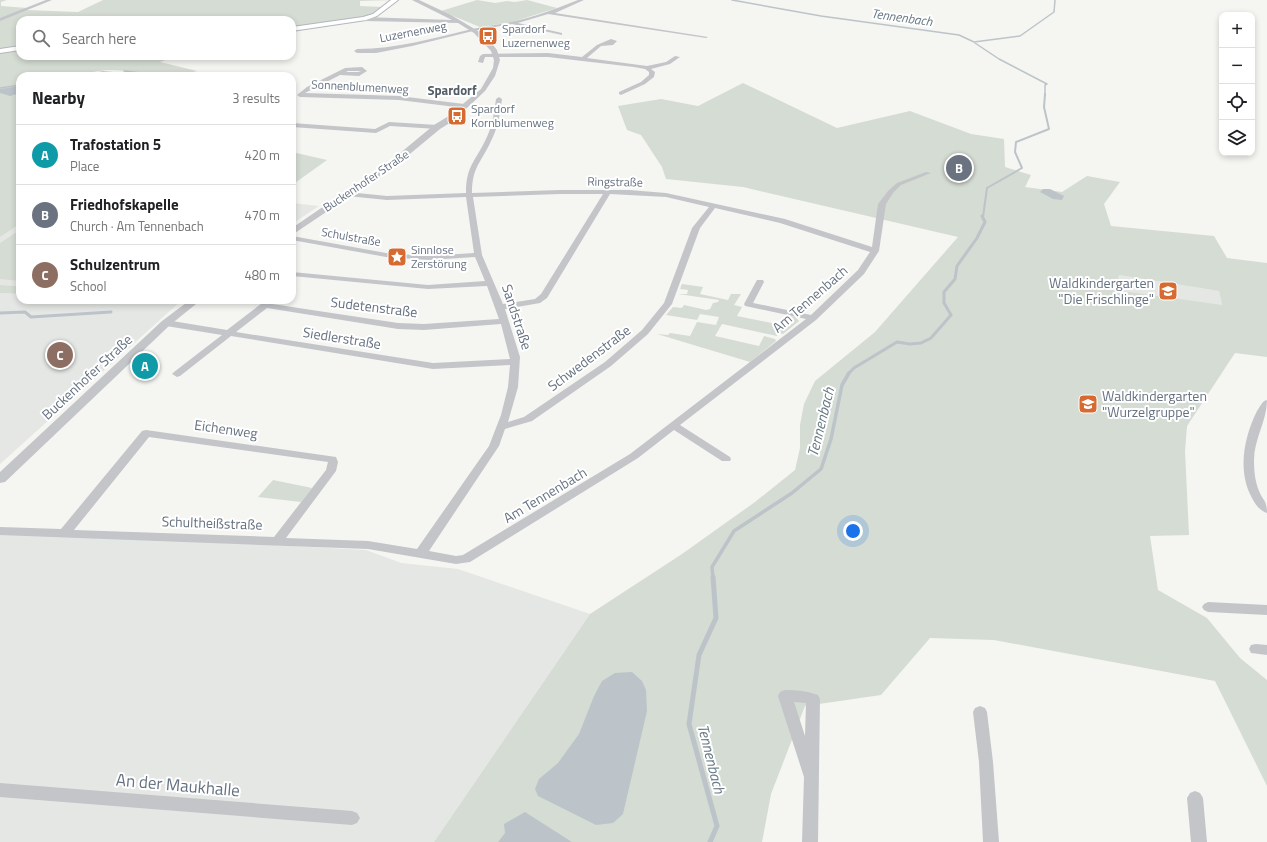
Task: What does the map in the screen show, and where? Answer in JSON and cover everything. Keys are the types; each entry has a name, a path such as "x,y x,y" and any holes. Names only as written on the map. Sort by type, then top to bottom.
{"main road":[{"path":"296,29 364,19 375,15 395,0"},
{"path":"0,51 16,49"}],"street":[{"path":"0,20 50,0"},
{"path":"415,0 473,30 489,43 496,55"},
{"path":"548,14 582,0"},
{"path":"548,14 706,37"},
{"name":"Luzernenweg","path":"357,51 395,48 548,14"},
{"name":"Luzernenweg","path":"364,19 459,22"},
{"path":"512,23 560,34"},
{"path":"584,58 591,51 603,45"},
{"path":"481,62 483,56 496,55 584,58 647,68 668,62 677,57"},
{"name":"Buckenhofer Straße","path":"296,229 396,161 437,127 450,119 483,90 490,81 496,67 496,55"},
{"path":"621,94 651,78 652,72 647,68"},
{"name":"Sonnenblumenweg","path":"340,73 308,88 300,95 399,98 464,106"},
{"name":"Sandstraße","path":"421,554 483,464 503,427 513,387 515,362 514,351 500,308 478,255 468,180 473,166 488,142 495,125 499,99"},
{"path":"296,125 376,131 389,124 437,127"},
{"name":"Am Tennenbach","path":"421,554 456,560 466,559 608,473 674,426 813,318 861,272 875,252 882,204 890,192 899,184 928,173"},
{"path":"500,308 537,301 544,296 608,192"},
{"name":"Ringstraße","path":"347,194 387,198 608,192 666,195 714,204 782,221 875,252"},
{"name":"Schwedenstraße","path":"503,427 528,418 608,364 645,332 668,304 696,228 714,204"},
{"name":"Schulstraße","path":"296,239 386,255 428,258 478,255"},
{"path":"296,274 428,287 490,283"},
{"path":"760,282 748,304 813,318"},
{"name":"Buckenhofer Straße","path":"0,479 166,323 191,304"},
{"path":"177,374 265,304"},
{"name":"Sudetenstraße","path":"279,304 398,326 424,327 504,321"},
{"name":"Siedlerstraße","path":"166,323 433,366 515,362"},
{"path":"1267,403 1256,426 1251,444 1250,464 1253,488 1262,505 1267,509"},
{"path":"674,426 726,459"},
{"name":"Eichenweg","path":"64,534 146,433 332,459 333,462 331,471 278,540"},
{"name":"Schultheißstraße","path":"0,531 278,540 368,545 421,554"},
{"path":"1208,607 1267,610"},
{"path":"810,842 813,699 798,696 785,696 811,777"},
{"path":"980,712 986,762 991,842"},
{"name":"An der Maukhalle","path":"0,790 352,818"},
{"path":"1195,798 1199,842"}],"shaded area":[{"path":"0,0 7,0 1,2 1,6 27,8 28,10 78,12 103,0 393,0 360,1 360,6 382,7 363,18 327,25 296,28 296,16 16,16 16,60 165,60 160,62 197,71 136,72 106,70 92,72 16,72 16,227 0,237"},
{"path":"477,0 495,3 527,0 557,8 512,22 480,27 441,11"},
{"path":"743,83 837,128 910,111 971,134 1004,139 1005,167 1031,175 1025,187 1062,192 1087,176 1120,182 1104,204 1111,226 1214,236 1227,258 1267,263 1267,357 1235,353 1187,426 1185,451 1189,535 1150,536 1158,590 1207,618 1240,658 1267,680 1267,786 1215,681 994,640 930,638 881,695 805,706 771,794 762,842 434,842 590,614 682,554 755,502 795,470 800,448 800,425 804,404 815,381 875,332 958,237 743,187 666,179 662,167 641,135 627,130 618,106 661,99 698,106","holes":["1119,275 1219,291 1222,305 1116,290"]},
{"path":"16,87 16,94 10,96 0,93 0,89"},
{"path":"296,153 327,160 296,182"},
{"path":"1043,189 1050,189 1064,196 1062,200 1053,199 1040,192"},
{"path":"296,203 319,206 296,221"},
{"path":"16,227 16,286 0,285 0,237"},
{"path":"16,233 16,281 0,279 0,243"},
{"name":"Waldkindergarten \"Die Frischlinge\"","path":"1119,275 1219,291 1222,306 1116,290"},
{"path":"682,284 703,287 700,294 728,300 731,294 741,294 734,305 742,307 737,316 786,326 790,318 785,316 786,315 796,317 799,321 783,334 778,333 777,336 722,324 715,336 759,346 764,336 775,339 776,341 750,362 657,334 668,335 670,333 690,336 697,322 716,325 719,317 700,314 697,320 666,315 673,307 682,308 684,305 706,310 710,309 713,303 718,302 719,300 678,294 687,294 688,290 680,289"},
{"path":"0,285 16,286 16,294 0,293"},
{"path":"0,293 16,294 16,304 178,304 0,464"},
{"path":"273,480 312,488 301,502 258,497"},
{"path":"0,530 366,550 401,563 458,569 590,614 434,842 0,842"},
{"path":"632,672 642,681 646,690 647,711 623,814 613,823 596,825 538,796 535,789 539,779 558,763 579,734 594,696 602,681 615,673"},
{"path":"525,812 572,842 498,842 505,833 504,824"}],"waterway":[{"name":"Tennenbach","path":"732,0 821,16 959,35 974,42 1020,36 1054,12 1055,0"},
{"name":"Tennenbach","path":"975,43 999,59 1047,84 1045,85 1045,94"},
{"path":"124,71 132,72"},
{"path":"0,88 16,86"},
{"name":"Tennenbach","path":"983,217 987,188 1022,168 1015,152 1016,142 1049,129 1044,107 1045,94"},
{"name":"Tennenbach","path":"849,373 854,368 897,342 910,344 921,343 931,338 951,315 944,303 944,292 955,279 957,266 977,238 985,222 982,216"},
{"path":"0,313 25,312 31,317 111,312"},
{"name":"Tennenbach","path":"713,578 712,567 734,531 792,493 821,469 831,439 842,385 849,373"},
{"name":"Tennenbach","path":"710,842 717,826 689,724 699,655 716,618 713,577"}],"place":[{"name":"Spardorf Luzernenweg","path":"488,36"},
{"name":"Spardorf Kornblumenweg","path":"457,116"},
{"name":"Friedhofskapelle","path":"959,168"},
{"name":"Sinnlose Zerstörung","path":"397,257"},
{"name":"Waldkindergarten \"Die Frischlinge\"","path":"1168,291"},
{"name":"Schulzentrum","path":"60,355"},
{"name":"Trafostation 5","path":"145,366"},
{"name":"Waldkindergarten \"Wurzelgruppe\"","path":"1088,404"}],"district":[{"name":"Spardorf","path":"452,90"}]}
